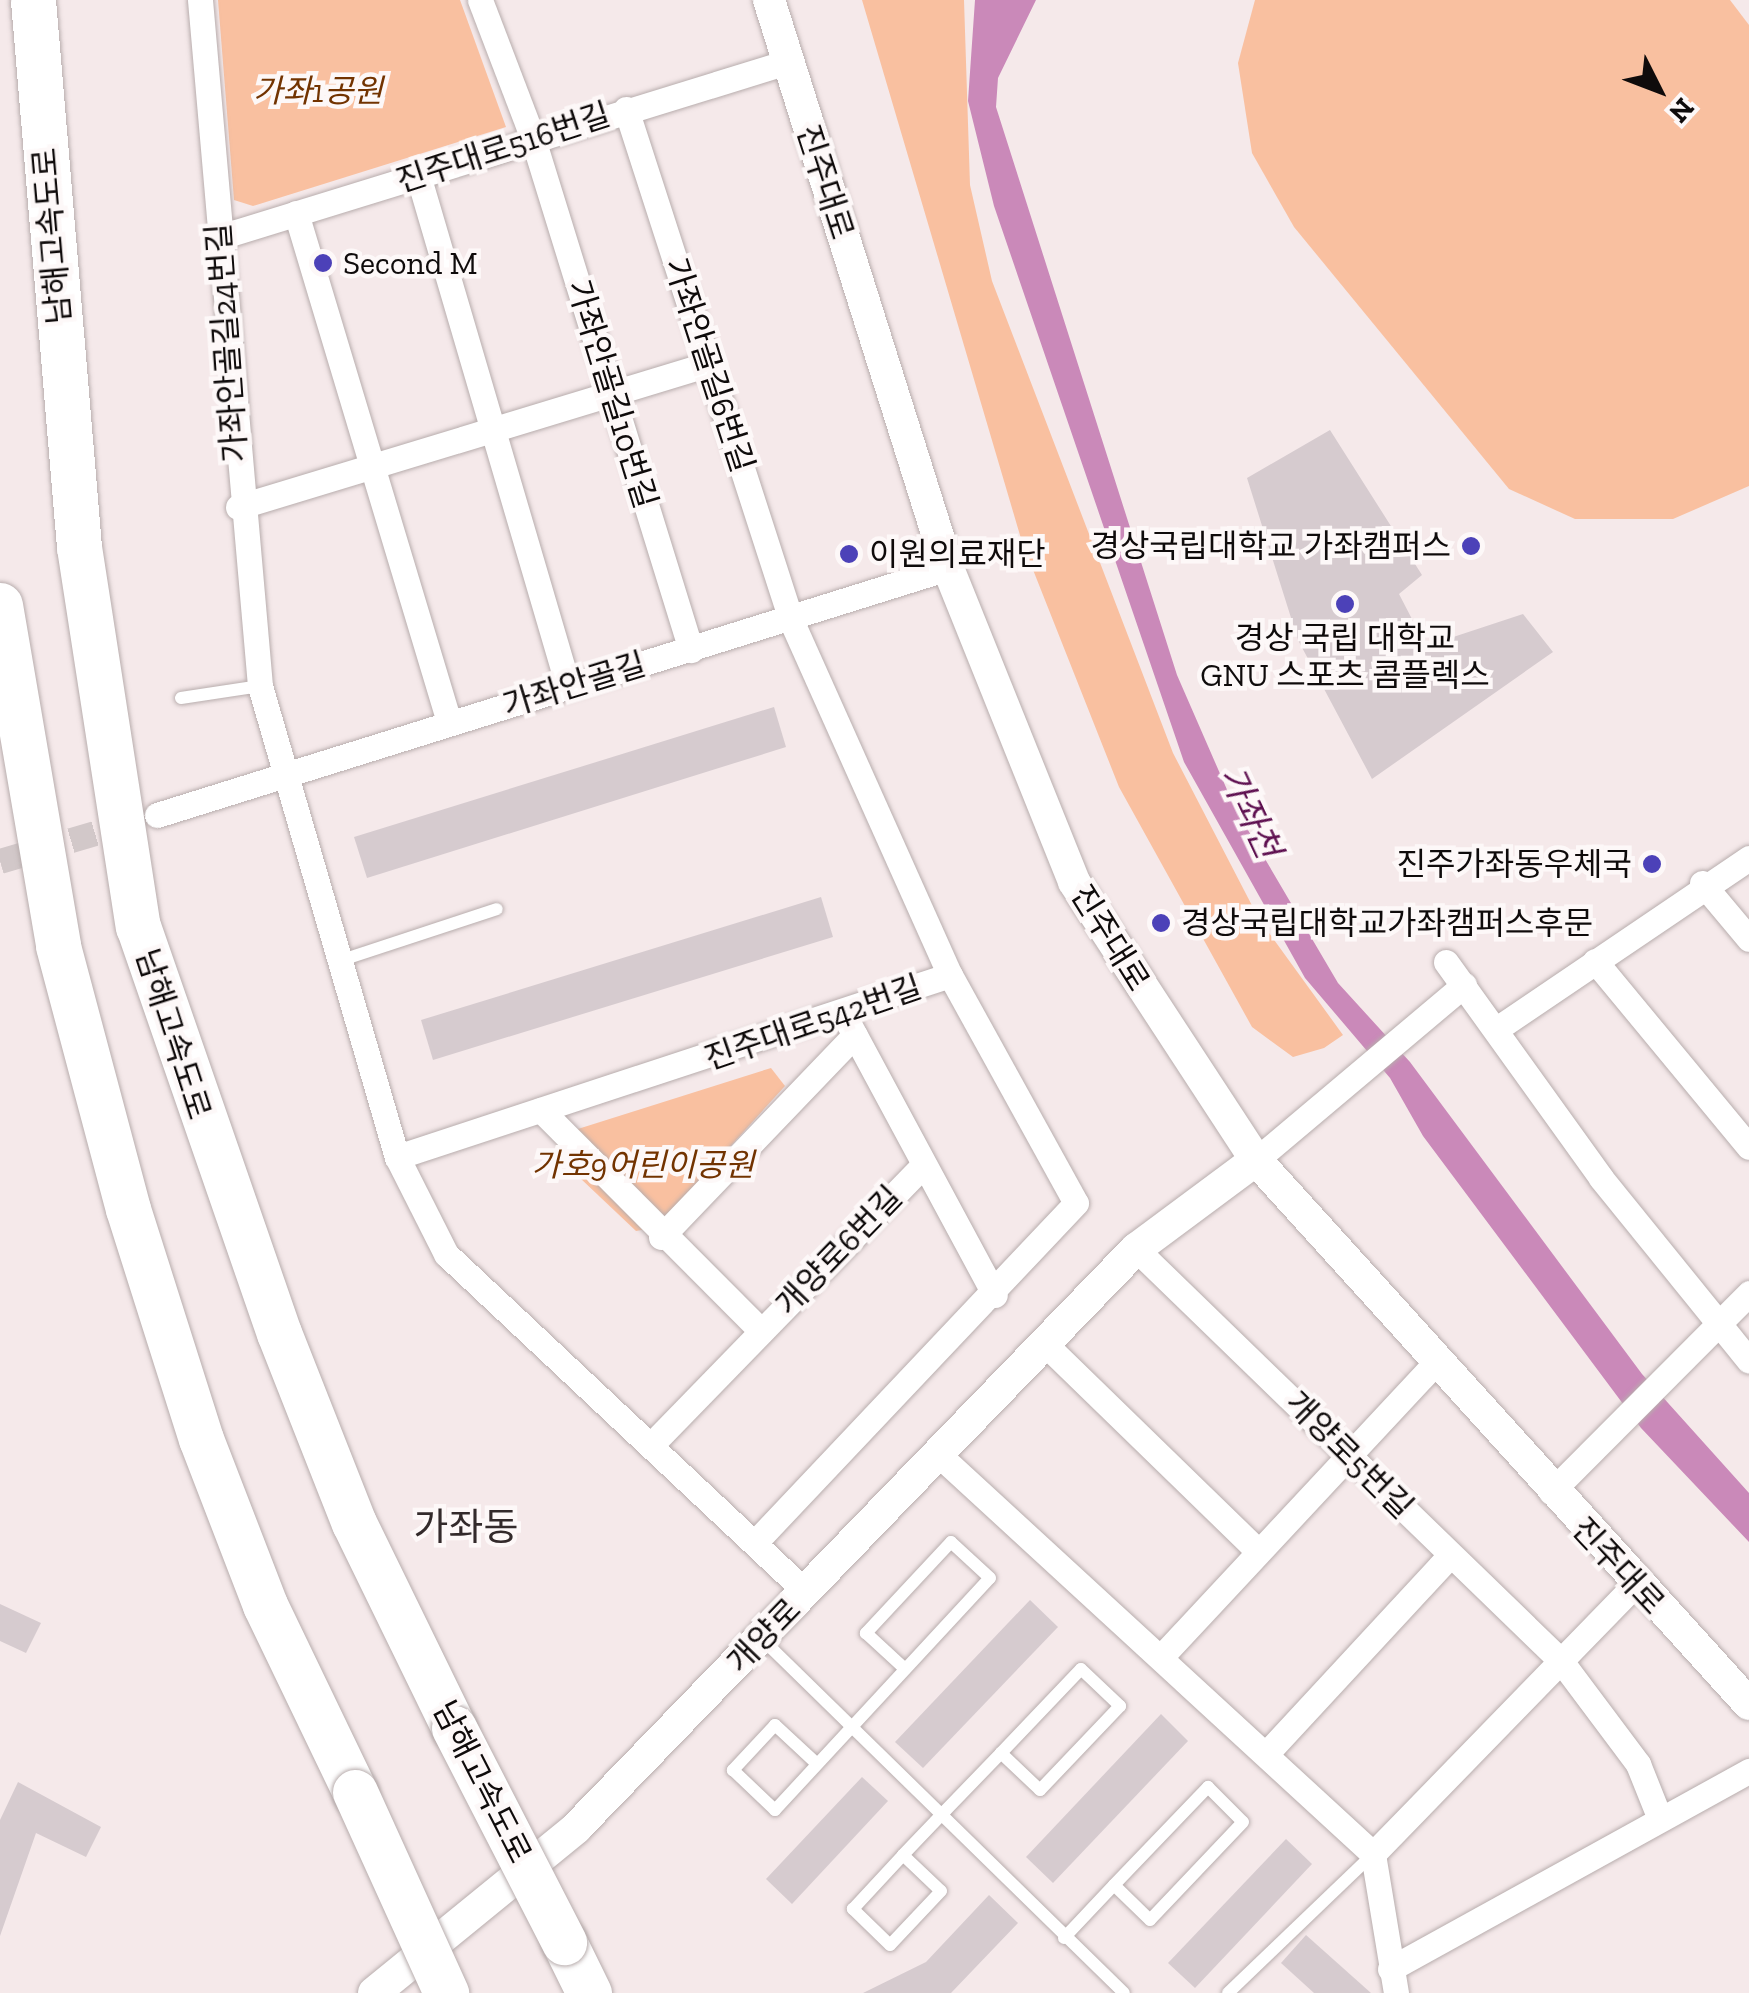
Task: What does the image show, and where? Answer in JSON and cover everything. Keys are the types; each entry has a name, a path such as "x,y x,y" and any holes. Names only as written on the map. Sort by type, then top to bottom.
{"highway":[{"name":"남해고속도로","path":"33,0 79,547 138,926 286,1350 354,1523 589,1993"},
{"path":"0,605 58,946 128,1210 244,1550 446,1993"}],"street":[{"name":"가좌안골길24번길","path":"200,0 238,507 260,686"},
{"name":"가좌안골길10번길","path":"480,0 532,138 691,650"},
{"name":"진주대로","path":"769,0 948,568 1074,882 1256,1160 1433,1364 1749,1704"},
{"name":"진주대로516번길","path":"220,237 787,62"},
{"name":"가좌안골길6번길","path":"626,109 791,620 950,975"},
{"path":"418,175 496,429 568,686"},
{"path":"296,213 449,722"},
{"path":"238,507 708,364"},
{"name":"가좌안골길","path":"157,815 948,568"},
{"path":"260,686 397,1157 446,1254 806,1592"},
{"path":"1498,1028 1702,883 1749,858"},
{"path":"1702,883 1749,938"},
{"path":"1595,961 1749,1147"},
{"path":"1446,962 1498,1028 1600,1178 1749,1360"},
{"name":"진주대로542번길","path":"397,1157 541,1110 849,1025 950,975 1076,1203 995,1295"},
{"path":"1256,1160 1464,985"},
{"path":"849,1025 923,1165"},
{"name":"진주대로542번길","path":"661,1237 849,1025"},
{"path":"541,1110 661,1237 761,1331"},
{"name":"개양로","path":"374,1993 576,1828 1136,1249 1256,1160"},
{"name":"개양로6번길","path":"652,1444 923,1165 995,1295"},
{"name":"개양로5번길","path":"1136,1249 1561,1661 1638,1764 1658,1814"},
{"path":"1551,1492 1749,1293"},
{"path":"755,1542 995,1295"},
{"path":"1044,1343 1258,1551"},
{"path":"1161,1656 1433,1364"},
{"path":"939,1455 1373,1854 1393,1981 1658,1814 1749,1771"},
{"path":"1266,1754 1450,1555"},
{"path":"1373,1854 1635,1585"}],"lane":[{"path":"181,698 260,686"},
{"path":"340,961 497,909"},
{"path":"816,1763 775,1725 733,1770 775,1810 990,1578 951,1542 866,1633 904,1669"},
{"path":"762,1639 945,1811 1064,1938 1124,1993"},
{"path":"903,1856 941,1891 890,1944 853,1909 945,1811 1000,1753 1081,1668 1120,1706 1040,1790 1000,1753"},
{"path":"1064,1938 1114,1885 1208,1787 1243,1822 1150,1920 1114,1885"},
{"path":"1228,1993 1373,1854"}],"green space":[{"name":"가좌1공원","path":"218,0 460,0 506,127 253,206 234,200"},
{"path":"862,0 964,0 970,185 992,281 1173,753 1259,919 1343,1035 1324,1048 1293,1057 1252,1027 1119,787 1022,542"},
{"path":"1255,0 1730,0 1749,25 1749,486 1673,519 1575,519 1509,489 1294,227 1252,153 1238,63"},
{"name":"가호9어린이공원","path":"771,1068 785,1086 657,1227 636,1231 561,1160 562,1134"}],"shaded area":[{"name":"가좌천","path":"975,0 1036,0 998,78 996,107 1177,675 1235,808 1338,983 1410,1062 1642,1374 1749,1493 1749,1542 1641,1428 1423,1136 1390,1078 1305,978 1184,762 994,206 968,101"}],"building":[{"name":"경상 국립 대학교 GNU 스포츠 콤플렉스","path":"1330,430 1422,575 1399,594 1426,646 1523,614 1553,652 1372,779 1298,640 1247,478"},
{"path":"774,707 786,747 367,878 354,837"},
{"path":"821,897 833,937 433,1060 421,1020"},
{"path":"1030,1600 1058,1627 923,1768 895,1742"},
{"path":"0,1604 41,1623 26,1653 0,1641"},
{"path":"1161,1714 1188,1741 1053,1883 1026,1857"},
{"path":"862,1777 888,1801 792,1904 766,1879"},
{"path":"18,1782 101,1827 86,1857 36,1833 0,1936 0,1820"},
{"path":"1286,1839 1312,1864 1195,1988 1168,1963"},
{"path":"989,1895 1018,1923 951,1993 863,1993 926,1962"},
{"path":"1306,1935 1371,1993 1314,1993 1281,1963"}],"tunnel":[{"path":"0,861 129,823"}],"place":[{"name":"Second M","path":"323,263"},
{"name":"경상국립대학교 가좌캠퍼스","path":"1471,546"},
{"name":"이원의료재단","path":"849,554"},
{"name":"경상 국립 대학교 GNU 스포츠 콤플렉스","path":"1345,604"},
{"name":"진주가좌동우체국","path":"1652,864"},
{"name":"경상국립대학교가좌캠퍼스후문","path":"1161,923"}],"district":[{"name":"가좌동","path":"466,1528"}]}
